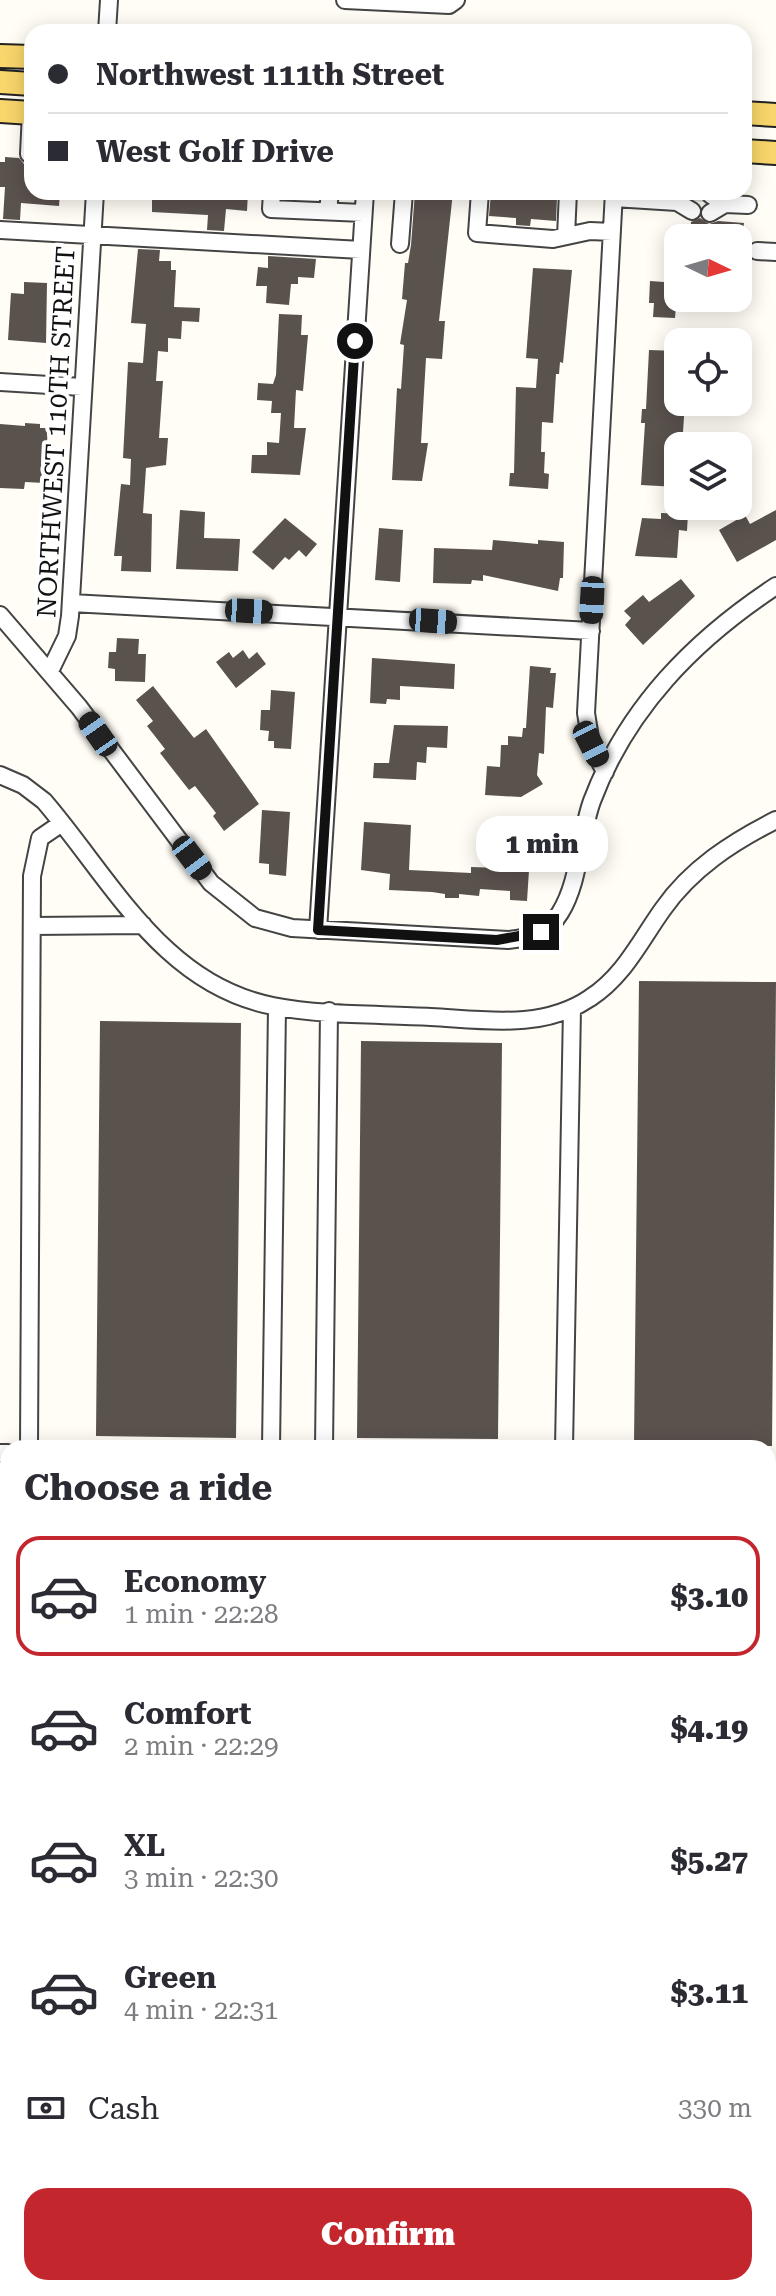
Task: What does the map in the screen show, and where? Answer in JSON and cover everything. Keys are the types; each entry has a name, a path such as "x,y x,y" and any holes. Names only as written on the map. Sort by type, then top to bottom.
{"main road":[{"path":"0,56 24,57"},
{"path":"0,82 24,84"},
{"path":"0,111 24,112"},
{"path":"752,114 776,115"},
{"path":"752,152 776,153"}],"street":[{"path":"108,24 109,0"},
{"path":"345,0 449,5 456,0"},
{"name":"NORTHWEST 110TH STREET","path":"50,671 67,636 71,603 94,200"},
{"path":"272,200 271,209 363,213"},
{"path":"328,211 329,200"},
{"path":"318,930 364,200"},
{"path":"400,244 403,200"},
{"path":"479,200 477,233 553,239 590,231 612,232"},
{"path":"566,236 568,200"},
{"path":"605,772 587,729 614,200"},
{"path":"646,200 685,206 689,200"},
{"path":"710,213 717,200"},
{"path":"723,200 748,205"},
{"path":"0,230 361,250"},
{"path":"757,251 776,252"},
{"path":"0,382 82,387"},
{"path":"0,615 50,671 222,893 243,911 268,923 318,930 497,940 536,935 553,923 568,897 585,825 605,772 629,725 666,677 712,633 776,586"},
{"path":"71,603 591,631"},
{"path":"0,775 33,792 168,953 208,982 277,1007 329,1011 503,1021 546,1018 572,1008 599,992 620,972 664,908 692,876 739,839 776,820"},
{"path":"29,1440 32,926 36,849 41,836 62,823"},
{"path":"32,926 143,925"},
{"path":"271,1440 277,1007"},
{"path":"564,1440 572,1008"},
{"path":"324,1440 329,1011"}],"building":[{"path":"5,157 19,158 24,164 24,200 59,200 59,206 21,203 20,220 3,219 5,187 0,187 0,162 5,162"},
{"path":"152,200 248,200 247,211 226,209 224,231 207,230 208,215 152,212"},
{"path":"414,200 452,200 439,321 445,321 442,359 426,358 421,443 428,443 422,481 392,480 397,388 401,389 404,345 400,344 407,300 402,299 405,263 408,263"},
{"path":"490,200 557,200 556,221 531,219 530,226 516,225 516,218 489,216"},
{"path":"700,218 709,224 691,224"},
{"path":"718,221 744,224 709,224"},
{"path":"138,249 160,250 159,261 171,261 171,270 176,270 174,307 200,308 199,322 182,321 181,339 168,338 168,352 158,351 156,381 163,381 159,438 168,438 166,465 146,468 143,513 152,514 151,572 121,571 122,556 114,556 121,484 130,485 131,459 123,458 128,362 143,363 146,324 131,323"},
{"path":"268,256 316,259 314,278 298,277 298,284 291,284 289,305 266,303 267,286 256,286 258,267 268,268"},
{"path":"533,268 572,270 563,363 560,362 559,374 556,374 553,423 542,422 541,452 545,452 544,473 549,474 548,489 509,486 510,473 514,473 516,387 536,388 538,359 526,358"},
{"path":"650,281 664,282 664,312 676,312 675,318 653,317 654,303 649,303"},
{"path":"24,282 47,283 46,343 8,340 11,293 24,294"},
{"path":"279,314 302,315 301,335 308,335 303,391 296,390 294,428 306,428 300,475 251,473 252,455 267,455 267,442 279,443 281,413 271,413 272,401 257,400 258,383 273,384 276,375"},
{"path":"649,350 664,351 664,416 684,416 683,432 664,432 664,486 641,485 645,423 641,423 642,409 646,409"},
{"path":"25,423 48,428 44,483 25,482 24,489 0,488 0,424 25,426"},
{"path":"180,510 205,512 204,538 240,539 238,571 176,569"},
{"path":"776,510 776,540 737,562 719,530 736,520 748,520 750,524"},
{"path":"661,513 664,513 664,520 688,520 687,531 679,530 677,558 635,556 642,518 661,519"},
{"path":"285,518 317,544 306,557 299,550 289,560 285,557 273,570 252,552"},
{"path":"379,528 403,530 400,582 375,580"},
{"path":"493,540 538,544 538,540 564,542 563,578 560,578 558,591 483,575 483,581 472,580 471,584 433,583 434,548 492,550"},
{"path":"681,579 695,596 643,645 625,625 631,618 624,611 643,595 649,602"},
{"path":"117,638 139,639 138,654 146,654 145,682 115,681 115,669 108,668 109,652 116,652"},
{"path":"243,650 249,659 257,652 266,664 236,688 216,662 229,652 233,658"},
{"path":"372,658 455,664 454,689 400,686 400,700 387,699 386,704 370,703"},
{"path":"530,666 551,668 550,673 556,673 553,708 546,707 544,754 539,753 537,775 543,784 521,797 485,795 487,766 500,767 501,745 508,745 508,736 522,737 523,728 526,728"},
{"path":"153,686 194,738 206,729 259,804 224,831 213,816 216,813 195,786 189,790 160,753 165,749 147,726 153,721 136,700"},
{"path":"271,690 295,692 291,749 274,748 274,741 268,741 269,731 260,730 261,710 270,710"},
{"path":"394,725 448,726 447,748 427,747 426,763 417,762 416,780 373,778 374,763 389,763"},
{"path":"262,810 290,812 286,876 269,874 269,864 259,863"},
{"path":"364,822 411,825 409,870 471,873 471,867 501,868 501,862 529,870 527,901 510,900 510,891 480,889 479,896 459,894 459,898 445,898 445,894 432,892 389,890 390,874 361,870"},
{"path":"639,981 776,982 772,1440 634,1440"},
{"path":"100,1021 241,1023 236,1438 96,1436"},
{"path":"361,1041 502,1043 498,1439 357,1438"}],"route":[{"path":"355,341 318,930 497,940 516,939 541,932"}]}
